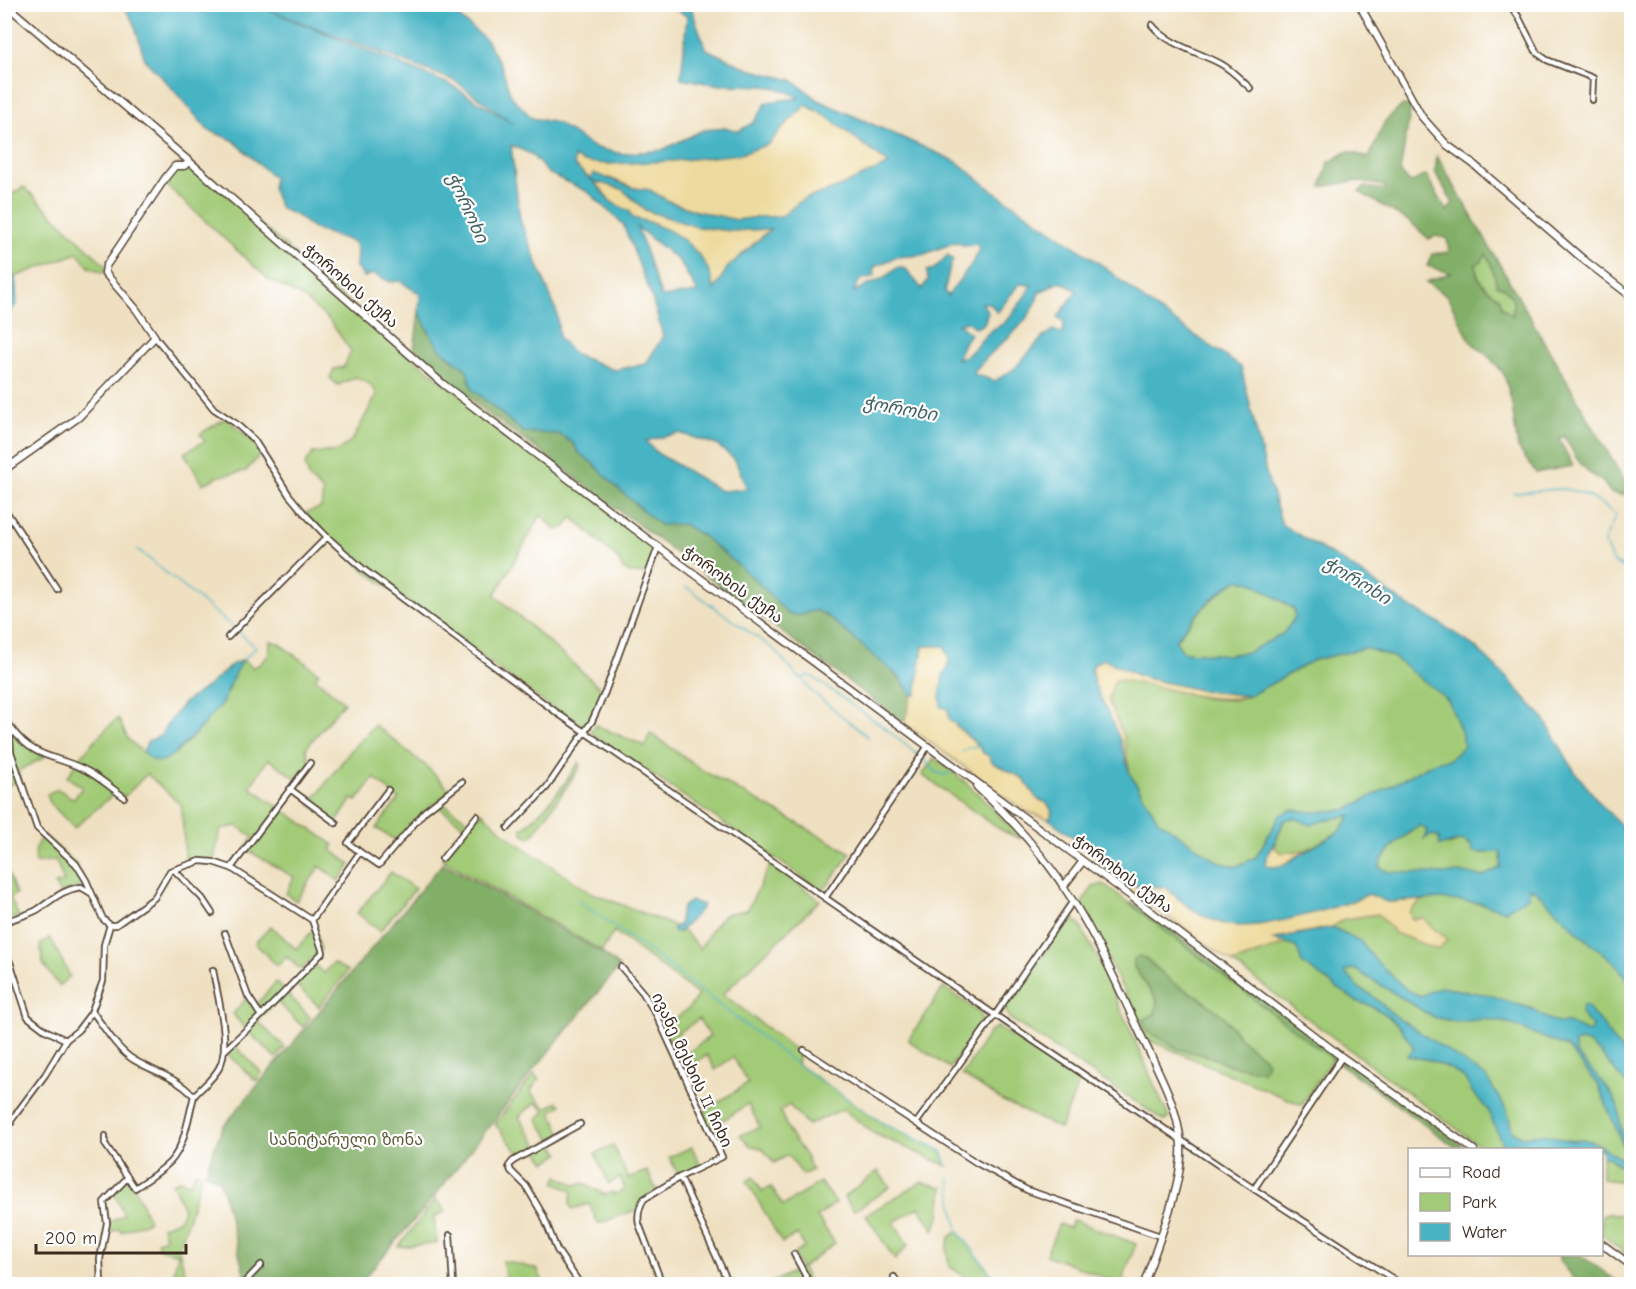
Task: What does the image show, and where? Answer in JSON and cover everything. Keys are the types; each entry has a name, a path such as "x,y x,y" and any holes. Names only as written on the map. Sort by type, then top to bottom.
{"street":[{"name":"ჭოროხის ქუჩა","path":"5,4 190,162 443,384 1342,1057 1473,1148"},
{"path":"1359,4 1422,117 1447,145 1472,163 1584,260 1632,297"},
{"path":"1509,4 1537,52 1547,60 1593,78 1592,100"},
{"path":"1152,25 1157,31 1171,39 1223,64 1250,88"},
{"path":"190,162 184,166 175,166 166,177 106,266 105,273 214,409 254,440 289,495 327,537 363,569 584,732 995,1015 1254,1189 1401,1284"},
{"path":"4,470 79,417 155,337"},
{"path":"4,508 57,589"},
{"path":"228,638 327,537"},
{"path":"508,828 547,787 592,721 605,692 658,546"},
{"path":"4,719 18,738 30,748 45,757 88,771 124,797"},
{"path":"12,729 11,752 37,828 76,864 103,918 110,926"},
{"path":"825,898 928,746"},
{"path":"231,868 310,763"},
{"path":"955,766 994,802 1026,837 1073,901 1102,954 1172,1101 1180,1139 1180,1168 1144,1284"},
{"path":"388,790 348,843 379,865 425,810 462,782"},
{"path":"290,789 336,823"},
{"path":"442,859 477,816"},
{"path":"312,920 360,852"},
{"path":"110,926 124,920 154,898 168,873 200,861 213,862 231,868 312,920 323,952 224,1051"},
{"path":"1063,887 1083,861"},
{"path":"175,870 202,898 212,913"},
{"path":"4,922 36,911 59,893 81,887 91,893"},
{"path":"917,1122 995,1015 1073,901"},
{"path":"4,1130 66,1040 78,1030 92,1011 103,981 104,945 110,926"},
{"path":"225,933 248,996 261,1016"},
{"path":"4,951 10,962 28,1017 45,1030 66,1040"},
{"name":"ივანე მესხის II ჩიხი","path":"621,967 643,993 657,1016 722,1157 680,1177 644,1198 638,1216 639,1224 662,1284"},
{"path":"105,1136 105,1144 135,1188 172,1160 180,1147 194,1096 220,1066 224,1051 222,1020 213,970"},
{"path":"92,1011 133,1060 177,1081 194,1096"},
{"path":"804,1050 977,1163 1027,1190 1160,1236"},
{"path":"1254,1189 1342,1057"},
{"path":"4,1114 11,1123"},
{"path":"580,1124 513,1161 509,1166 526,1186 543,1215 557,1251 580,1284"},
{"path":"101,1284 100,1259 107,1222 104,1202 128,1177"},
{"path":"680,1177 729,1284"},
{"path":"450,1235 453,1284"},
{"path":"1603,1245 1632,1266"},
{"path":"794,1254 810,1284"},
{"path":"243,1284 261,1265"},
{"path":"894,1277 897,1284"}],"green space":[{"path":"1403,105 1411,106 1400,171 1410,183 1426,175 1447,211 1453,203 1435,172 1437,156 1629,489 1623,495 1611,493 1602,481 1589,473 1577,459 1564,436 1559,439 1573,466 1536,473 1518,448 1511,399 1504,374 1471,342 1447,296 1426,282 1451,273 1427,266 1432,254 1449,252 1447,238 1436,236 1429,239 1409,221 1359,192 1365,187 1385,190 1385,186 1355,181 1321,187 1328,163 1348,151 1369,158 1385,121","holes":["1486,254 1497,286 1505,288 1513,299 1513,316 1502,307 1499,297 1486,287 1477,275 1476,264 1482,261"]},
{"path":"190,162 404,351 658,547 650,574 630,573 623,569 617,558 572,517 566,527 557,530 541,515 495,595 605,692 584,732 363,569 304,513 321,508 323,492 309,478 305,464 313,453 339,451 353,439 377,394 370,384 356,377 338,385 330,378 334,369 344,367 351,351 330,321 303,298 268,279 163,182 175,166"},
{"path":"24,187 106,266 105,273 89,267 78,253 15,277 5,271 4,199"},
{"path":"1486,253 1497,286 1505,288 1513,299 1513,317 1502,307 1499,297 1479,279 1476,263"},
{"path":"419,312 430,334 449,357 467,370 472,389 523,432 559,434 574,444 578,452 642,510 683,524 703,536 758,582 788,614 800,615 816,610 854,636 894,673 912,695 904,723 486,411 414,349"},
{"path":"226,418 263,451 246,471 220,476 203,484 184,453 205,441 200,434"},
{"path":"1237,580 1252,582 1294,609 1295,617 1284,633 1249,652 1227,655 1183,652 1175,641 1203,608"},
{"path":"270,641 278,643 319,673 315,678 344,702 306,748 310,763 297,779 268,759 250,787 334,845 331,849 351,865 339,881 320,866 296,901 286,894 294,877 245,849 253,837 237,826 221,829 213,862 200,861 186,866 181,805 147,774 124,797 116,792 74,828 50,803 47,794 58,789 74,799 82,787 67,777 90,746 118,718 128,739 147,756 176,753 220,707 230,688 233,673 243,660 252,667 259,665 269,655"},
{"path":"1365,648 1393,657 1448,700 1465,746 1450,759 1435,762 1346,810 1314,812 1291,810 1274,825 1256,857 1235,867 1215,860 1158,820 1130,774 1123,736 1108,700 1115,679 1136,681 1209,699 1233,700 1249,696 1314,660"},
{"path":"375,725 426,766 448,788 450,791 439,800 471,823 482,812 510,838 588,891 677,927 679,932 682,929 700,949 711,930 725,914 747,910 771,864 820,900 723,994 799,1053 797,1064 884,1124 942,1151 947,1166 873,1133 843,1109 808,1125 789,1105 780,1111 790,1134 806,1156 812,1170 803,1175 788,1155 774,1163 762,1148 751,1146 740,1135 760,1127 748,1104 709,1129 702,1113 748,1083 733,1057 715,1070 707,1055 691,1065 685,1055 710,1036 699,1019 668,1040 663,1028 689,1008 698,995 614,931 602,951 442,859 467,828 433,803 398,842 376,828 399,799 374,778 357,801 352,799 336,823 310,804 352,749"},
{"path":"595,725 645,746 650,733 702,770 851,853 823,891 591,733"},
{"path":"12,729 45,757 18,771 21,780 5,787 5,764 14,762 11,752"},
{"path":"934,758 969,785 1021,839 1001,830 922,775"},
{"path":"579,762 581,766 533,835 530,837 522,833 522,829 553,798"},
{"path":"1352,815 1340,831 1306,850 1282,853 1274,847 1284,820 1295,818 1311,825"},
{"path":"1421,825 1431,835 1439,837 1449,845 1462,840 1478,853 1501,852 1501,867 1482,877 1464,873 1389,872 1379,867 1391,848"},
{"path":"44,835 76,864 91,893 81,887 59,893 55,884 64,882 56,860 35,863 36,848"},
{"name":"სანიტარული ზონა","path":"443,863 601,952 619,967 531,1073 434,1197 359,1284 247,1284 220,1181 205,1173 222,1128"},
{"path":"5,870 7,870 16,894 10,898 19,916 5,922"},
{"path":"391,872 415,889 380,931 357,913"},
{"path":"1104,884 1333,1058 1302,1105 1148,1040 1081,904 1093,887","holes":["1146,958 1173,983 1200,998 1223,1016 1241,1039 1263,1057 1228,1065 1211,1057 1178,1049 1155,1014 1157,1001 1134,967"]},
{"path":"1528,888 1535,890 1583,937 1613,961 1631,983 1631,1058 1618,1047 1601,1024 1590,1014 1586,1021 1594,1027 1588,1032 1568,1023 1558,1023 1543,1017 1535,1010 1489,995 1440,987 1421,996 1407,990 1374,959 1360,941 1332,927 1344,919 1379,914 1395,933 1446,938 1430,926 1424,918 1412,919 1409,912 1422,901 1431,899 1452,899 1477,903 1505,911"},
{"path":"1130,904 1138,906 1466,1148 1457,1148 1311,1043"},
{"path":"1069,919 1078,922 1099,960 1169,1118 1165,1121 1009,1018 1005,1008"},
{"path":"271,926 296,949 315,928 321,950 301,970 287,957 277,966 255,943"},
{"path":"50,937 70,976 59,986 43,964 40,945"},
{"path":"1288,943 1297,948 1302,963 1356,1001 1384,1013 1400,1027 1415,1048 1408,1056 1430,1060 1451,1069 1465,1079 1473,1093 1488,1110 1503,1146 1510,1148 1483,1148 1233,963"},
{"path":"1139,956 1145,958 1173,983 1200,998 1223,1016 1241,1039 1263,1057 1267,1063 1263,1071 1228,1065 1211,1057 1178,1049 1148,1032 1142,1020 1155,1014 1157,1001 1134,967 1134,960"},
{"path":"333,963 348,971 319,1007 294,983 313,964 324,973"},
{"path":"1354,969 1433,1017 1457,1022 1485,1019 1508,1023 1567,1047 1598,1084 1626,1153 1627,1166 1619,1157 1583,1139 1572,1141 1542,1134 1522,1137 1512,1130 1507,1110 1441,1047 1360,989 1343,971"},
{"path":"276,982 310,1017 303,1027 276,1001 257,1021 285,1047 276,1058 246,1030 233,1014 248,996 255,1006"},
{"path":"944,987 980,1013 982,1021 950,1068 908,1040"},
{"path":"997,1027 1080,1080 1060,1129 1003,1101 962,1075 990,1031"},
{"path":"1581,1041 1590,1044 1602,1055 1630,1089 1632,1099 1631,1149 1625,1141 1603,1084 1575,1052 1574,1043"},
{"path":"233,1044 262,1073 256,1081 224,1051"},
{"path":"534,1074 539,1079 530,1092 546,1108 558,1102 561,1105 551,1112 562,1134 551,1140 560,1154 546,1162 536,1149 521,1156 495,1124","holes":["536,1102 545,1112 537,1119 551,1140 539,1147 519,1117"]},
{"path":"613,1145 628,1178 647,1171 657,1191 644,1199 639,1209 598,1224 589,1204 572,1209 570,1204 572,1191 555,1183 558,1176 576,1185 583,1183 605,1195 613,1192 614,1195 625,1189 620,1177 609,1184 595,1154"},
{"path":"692,1147 701,1167 680,1177 669,1157"},
{"path":"1603,1156 1608,1157 1627,1172 1618,1181 1603,1179"},
{"path":"195,1171 202,1174 178,1252 180,1252 187,1284 171,1284 178,1254 159,1248 157,1241 165,1238 162,1227 180,1219 184,1209 172,1183 179,1180 191,1183"},
{"path":"878,1171 890,1187 854,1211 844,1197"},
{"path":"128,1177 149,1221 121,1232 119,1229 105,1234 107,1223 124,1215 113,1191"},
{"path":"753,1177 762,1191 771,1187 783,1206 820,1182 836,1203 817,1217 835,1243 802,1268 807,1279 796,1284 769,1284 801,1268 794,1254 805,1247 797,1234 782,1243 747,1181"},
{"path":"921,1182 943,1187 940,1216 934,1230 919,1207 894,1222 908,1245 895,1260 866,1215"},
{"path":"436,1199 446,1211 434,1217 437,1243 398,1247"},
{"path":"1609,1213 1631,1217 1631,1258 1603,1236 1603,1215"},
{"path":"1073,1220 1136,1244 1121,1284 1046,1255 1059,1224 1069,1228"},
{"path":"958,1231 999,1284 967,1284 962,1275 949,1266 947,1250 949,1238"},
{"path":"1560,1256 1581,1256 1621,1284 1582,1284 1573,1278 1560,1262"},
{"path":"502,1261 537,1269 544,1284 508,1284"}],"sand":[{"path":"806,105 826,116 889,164 837,188 802,200 781,217 737,220 696,211 668,201 650,190 634,188 610,178 592,180 622,189 645,210 697,227 732,231 771,228 728,267 714,291 655,223 632,218 629,211 611,202 601,188 574,165 574,156 584,162 769,144"},
{"path":"923,646 945,646 949,659 948,709 956,726 989,756 993,763 1023,778 1037,799 1047,803 1053,812 1049,819 1025,811 904,723 912,695 916,695"},
{"path":"1103,659 1142,677 1200,690 1249,696 1215,698 1198,696 1115,680 1108,700 1123,736 1130,774 1119,738 1094,681 1094,664"},
{"path":"1276,840 1274,847 1282,853 1306,850 1276,867 1265,865 1267,855"},
{"path":"1123,885 1166,887 1185,904 1207,917 1244,926 1316,912 1369,894 1387,902 1422,900 1409,912 1412,919 1424,918 1430,926 1446,938 1446,941 1438,950 1395,933 1378,914 1344,919 1332,927 1281,937 1274,940 1288,943 1233,963"}],"water":[{"name":"ჭოროხი","path":"123,5 445,5 486,40 501,65 511,96 532,118 557,123 593,147 622,154 662,150 703,130 727,128 739,131 754,122 767,102 799,98 773,88 715,84 681,78 687,16 668,5 690,5 706,49 749,69 792,80 820,101 957,162 992,190 1102,265 1148,303 1241,367 1267,476 1282,525 1475,647 1544,719 1575,772 1604,808 1631,835 1631,983 1613,961 1583,937 1535,890 1529,888 1529,896 1505,911 1480,903 1437,899 1387,902 1369,894 1300,917 1243,926 1220,923 1203,915 1166,887 1123,885 1092,851 1049,819 1053,812 1047,803 1037,799 1023,778 993,763 979,746 949,719 948,709 941,707 940,697 943,675 949,659 945,646 923,646 916,695 912,695 900,678 826,615 816,610 800,615 788,614 758,582 703,536 683,524 660,525 578,452 574,444 559,434 523,432 472,389 467,370 440,349 419,312 420,294 400,281 391,282 373,274 364,277 356,267 357,251 354,242 314,229 297,216 280,208 272,187 274,178 233,140 208,130 145,60 134,23","holes":["269,10 455,81 514,124 451,85","806,105 826,116 889,164 837,188 802,200 781,217 737,220 696,211 668,201 650,190 634,188 593,173 591,180 574,165 574,157 584,162 609,164 741,154 769,144","511,145 531,154 548,173 588,192 623,224 652,298 663,336 646,364 614,370 574,354 559,338 557,313 520,220","593,181 622,189 645,210 697,227 732,231 771,229 728,267 714,290 707,267 693,248 666,229 633,218 629,211 611,202","637,227 679,261 698,292 662,297","956,242 966,246 975,244 980,248 974,261 948,296 944,291 953,260 948,255 934,269 927,271 928,280 922,289 906,269 898,267 885,277 853,292 860,280 875,276 874,267 896,257 922,255","1062,282 1077,291 1058,317 1064,322 1063,334 1053,330 1042,338 1014,369 995,381 973,374 1026,319 1039,292 1055,285 1052,283","1019,284 1031,285 1007,320 987,334 969,354 957,359 970,334 958,323 968,322 975,328 984,324 988,312 982,303 990,303 997,313","679,433 717,445 735,460 747,489 721,491 657,453 646,441","1237,580 1252,582 1294,609 1295,617 1284,633 1249,652 1227,655 1183,652 1175,640 1211,600","1365,648 1393,657 1448,700 1461,731 1464,746 1450,759 1435,762 1346,810 1314,812 1291,810 1280,815 1256,857 1235,867 1215,860 1158,820 1130,774 1119,737 1094,683 1091,671 1094,664 1103,659 1142,677 1200,690 1249,696 1314,660","1351,815 1340,831 1282,866 1265,865 1267,855 1284,820 1295,818 1311,825","1420,825 1427,830 1424,839 1431,835 1439,837 1439,846 1462,840 1471,845 1472,851 1501,852 1501,867 1482,877 1464,873 1389,872 1379,867 1386,854"]},
{"path":"5,271 15,277 17,303 5,319"},
{"path":"243,660 220,706 196,732 174,754 164,760 154,761 148,757 143,751 148,741 161,736 165,727 185,702 233,664"},
{"path":"692,901 703,905 680,932 675,932 672,929 680,924 682,910"},
{"path":"1332,927 1360,941 1374,959 1407,990 1421,996 1440,987 1489,995 1535,1010 1558,1023 1568,1023 1588,1032 1594,1027 1581,1013 1583,1005 1588,1007 1617,1045 1631,1058 1631,1099 1630,1089 1602,1055 1590,1044 1581,1041 1575,1043 1575,1052 1607,1087 1618,1106 1621,1129 1631,1149 1631,1185 1620,1166 1612,1159 1603,1156 1603,1148 1508,1148 1503,1146 1488,1110 1473,1093 1465,1079 1451,1069 1430,1060 1407,1056 1414,1048 1400,1027 1384,1013 1356,1001 1302,963 1297,948 1288,943 1272,940","holes":["1354,969 1433,1017 1458,1022 1485,1019 1508,1023 1567,1047 1598,1084 1626,1153 1627,1165 1619,1157 1596,1143 1583,1139 1572,1141 1542,1134 1522,1137 1512,1131 1507,1110 1486,1077 1393,1014 1370,994 1360,989 1344,971"]}],"waterway":[{"path":"1513,493 1561,489 1583,494 1604,506 1616,515 1604,542 1612,561 1632,573"},
{"path":"137,549 234,628"},
{"path":"686,587 776,651 798,677 802,678"},
{"path":"237,631 256,647 243,660"},
{"path":"868,737 810,690 803,679 807,675 811,676 881,725 918,755"},
{"path":"962,752 979,746"},
{"path":"922,758 936,772 944,775 949,773"},
{"path":"578,901 641,945 796,1064 884,1124 942,1151 947,1166"},
{"path":"950,1178 958,1231 999,1284"}]}
